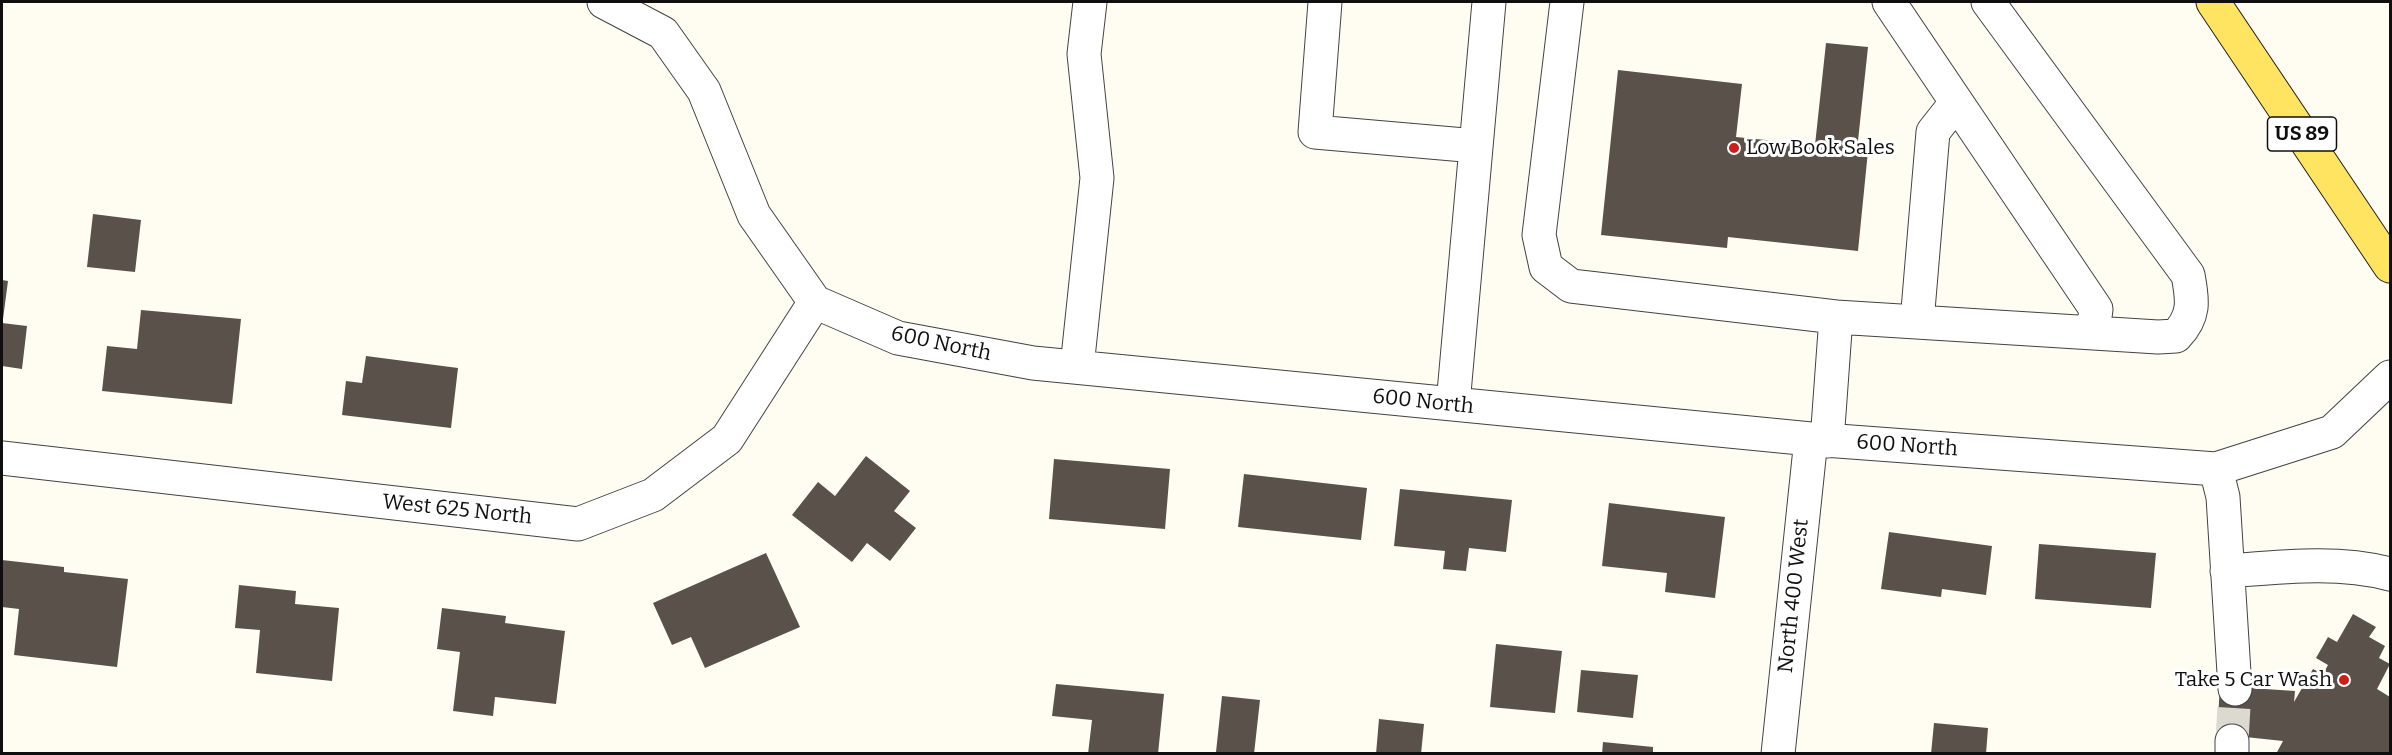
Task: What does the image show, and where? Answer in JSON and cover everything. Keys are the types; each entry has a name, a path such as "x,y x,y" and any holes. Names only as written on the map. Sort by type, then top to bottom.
{"main road":[{"name":"US 89","path":"2213,2 2391,266"}],"street":[{"path":"604,2 663,33 690,71 704,91 754,215 815,302"},
{"path":"1077,367 1097,178 1084,54 1089,2"},
{"path":"1325,2 1316,132 1476,146"},
{"path":"1453,404 1489,2"},
{"path":"1567,2 1539,235 1546,267 1570,286 1836,317 2176,336 2187,324 2193,299 2188,275 1988,2"},
{"path":"1885,2 2096,309 2093,333"},
{"path":"1917,322 1932,132 1956,103"},
{"name":"600 North","path":"815,302 898,338 1033,363 1819,440 2216,469 2331,432 2391,377"},
{"name":"West 625 North","path":"2,458 578,524 652,495 727,439 815,302"},
{"name":"North 400 West","path":"1778,753 1836,317"},
{"path":"2216,469 2223,497 2235,689"},
{"path":"2227,571 2287,566 2369,569 2391,574"}],"building":[{"name":"Low Book Sales","path":"1826,43 1868,47 1857,150 1868,151 1858,251 1728,237 1727,248 1601,235 1618,70 1742,84 1736,137 1815,145"},
{"path":"93,214 141,220 135,272 87,267"},
{"path":"2,280 8,281 3,319 2,319"},
{"path":"141,310 241,319 232,404 102,391 107,346 137,349"},
{"path":"2,323 27,326 22,369 2,366"},
{"path":"366,356 458,368 451,428 342,415 346,381 362,383"},
{"path":"866,456 910,491 894,511 916,528 890,561 867,543 852,562 792,515 818,482 835,496"},
{"path":"1054,459 1170,469 1165,529 1049,519"},
{"path":"1244,474 1367,488 1361,540 1238,527"},
{"path":"1400,489 1512,500 1506,552 1469,548 1466,571 1443,569 1445,551 1394,546"},
{"path":"1609,503 1725,517 1715,598 1665,592 1667,573 1602,566"},
{"path":"1889,532 1992,546 1986,595 1942,589 1941,597 1881,589"},
{"path":"2039,544 2156,553 2151,608 2035,599"},
{"path":"766,553 800,627 705,668 691,637 672,645 653,603"},
{"path":"2,560 64,567 64,572 128,579 117,667 14,655 19,609 2,607"},
{"path":"239,585 296,591 295,604 339,608 332,681 256,673 260,630 235,628"},
{"path":"442,608 506,616 505,623 565,631 556,704 495,697 493,716 453,711 460,652 437,649"},
{"name":"Take 5 Car Wash","path":"2353,614 2376,627 2369,637 2385,646 2379,658 2390,664 2377,689 2390,697 2390,754 2276,754 2283,741 2217,734 2220,686 2295,691 2294,702 2313,669 2323,674 2328,665 2316,658 2328,637 2337,642"},
{"path":"1496,644 1562,651 1555,713 1490,707"},
{"path":"1581,670 1638,675 1633,718 1577,712"},
{"path":"1056,684 1164,694 1158,754 1088,754 1092,720 1052,716"},
{"path":"1222,696 1260,700 1254,754 1216,752"},
{"path":"1379,719 1424,724 1421,754 1376,754"},
{"path":"1934,723 1988,728 1986,754 1931,754"},
{"path":"1603,742 1653,747 1653,754 1602,754"}],"tunnel":[{"path":"2232,741 2235,689"}],"place":[{"name":"Low Book Sales","path":"1734,148"},
{"name":"Take 5 Car Wash","path":"2344,680"}]}
